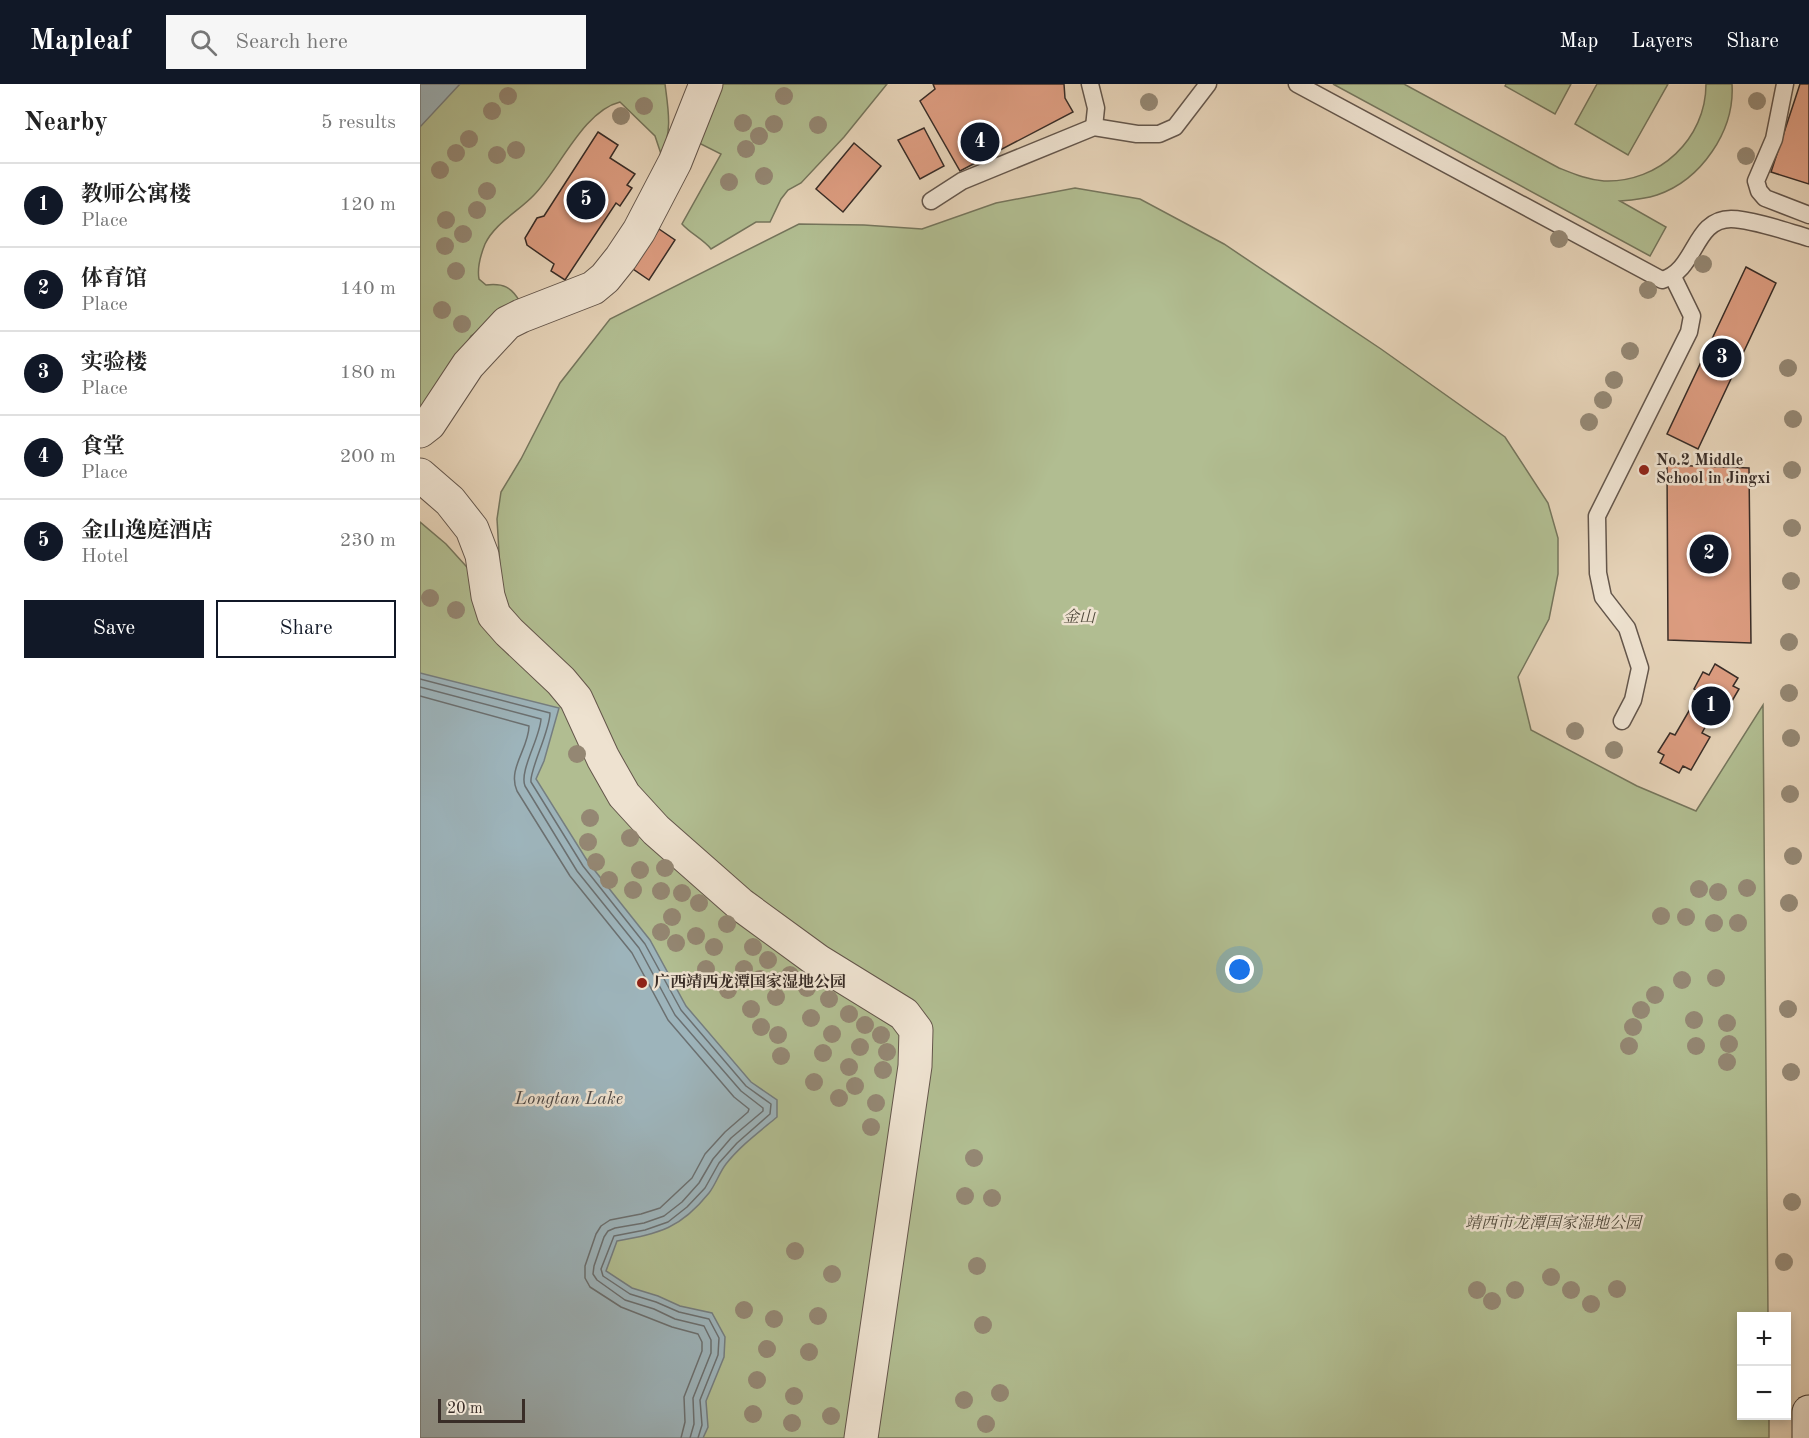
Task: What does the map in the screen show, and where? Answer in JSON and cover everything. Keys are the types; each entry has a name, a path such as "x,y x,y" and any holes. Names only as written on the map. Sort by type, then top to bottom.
{"street":[{"path":"420,431 429,424 468,365 507,323 593,288 605,278 639,231 675,162 706,84"},
{"path":"420,475 450,501 472,529 482,555 488,596 494,615 576,699 603,758 624,795 656,830 740,904 818,961 904,1014 916,1030 915,1066 861,1438"},
{"path":"1809,1412 1809,1438"}],"lane":[{"path":"1090,84 1096,108 1094,127"},
{"path":"932,201 962,182 1094,127 1137,134 1159,134 1175,127 1208,84"},
{"path":"1297,84 1662,280 1673,277 1683,267 1708,226 1719,220 1733,219 1809,238"},
{"path":"1785,84 1774,139 1756,181 1759,191 1766,198 1809,215"},
{"path":"1622,722 1633,700 1640,668 1627,628 1603,597 1598,573 1597,516 1689,332 1692,316 1673,277"}],"green space":[{"path":"420,84 665,84 669,120 667,138 661,154 655,136 620,102 607,108 594,117 572,142 534,195 501,223 489,237 482,252 479,279 486,285 506,287 520,302 471,336 420,429"},
{"path":"694,84 887,84 844,137 801,183 788,190 770,222 756,222 711,249 682,224 721,154 695,141"},
{"path":"1333,84 1404,84 1559,168 1587,178 1604,181 1624,180 1643,174 1660,166 1676,154 1698,123 1704,104 1706,84 1732,84 1728,119 1712,152 1701,166 1673,188 1657,195 1620,201 1666,227 1650,256"},
{"path":"1506,84 1571,84 1555,114 1505,86"},
{"path":"1597,84 1668,84 1628,155 1575,124"},
{"path":"1075,188 1140,199 1224,244 1381,349 1505,437 1548,503 1558,538 1558,574 1549,619 1518,677 1531,730 1637,786 1696,811 1763,705 1768,1312 1737,1312 1737,1420 1769,1420 1769,1438 420,1438 420,522 446,544 513,618 501,586 497,519 501,492 521,459 560,383 610,319 799,224 922,229 996,203"}],"water":[{"path":"420,84 460,84 420,127"},
{"name":"Longtan Lake","path":"420,673 559,708 544,761 536,779 588,862 650,940 686,1006 751,1082 777,1100 777,1117 731,1157 711,1190 688,1215 668,1228 617,1241 606,1271 632,1288 680,1306 712,1313 725,1337 724,1357 706,1401 708,1427 703,1438 420,1438"}],"building":[{"path":"933,84 1064,84 1065,98 1073,112 960,171 920,101 935,89"},
{"path":"1800,84 1809,84 1809,184 1771,172"},
{"path":"924,128 944,166 920,179 898,140"},
{"path":"598,132 618,145 610,158 635,174 627,185 632,188 620,206 616,203 565,280 551,271 554,264 527,245 525,238 537,218 544,216"},
{"path":"854,143 881,166 843,212 816,189"},
{"path":"659,229 675,240 649,280 633,269"},
{"path":"1746,267 1776,283 1698,449 1667,434"},
{"path":"1667,465 1749,468 1751,643 1668,640"},
{"path":"1715,664 1738,678 1733,686 1739,689 1718,725 1709,720 1702,733 1710,737 1691,770 1683,766 1679,773 1660,763 1664,755 1658,752 1670,733 1675,735 1700,692 1694,689 1703,672 1709,675"}],"place":[{"name":"食堂","path":"980,142"},
{"name":"金山逸庭酒店","path":"586,200"},
{"name":"实验楼","path":"1722,358"},
{"name":"No.2 Middle School in Jingxi","path":"1644,470"},
{"name":"体育馆","path":"1709,554"},
{"name":"教师公寓楼","path":"1711,706"},
{"name":"广西靖西龙潭国家湿地公园","path":"642,983"}],"park label":[{"name":"金山","path":"1079,618"},
{"name":"靖西市龙潭国家湿地公园","path":"1553,1224"}]}
